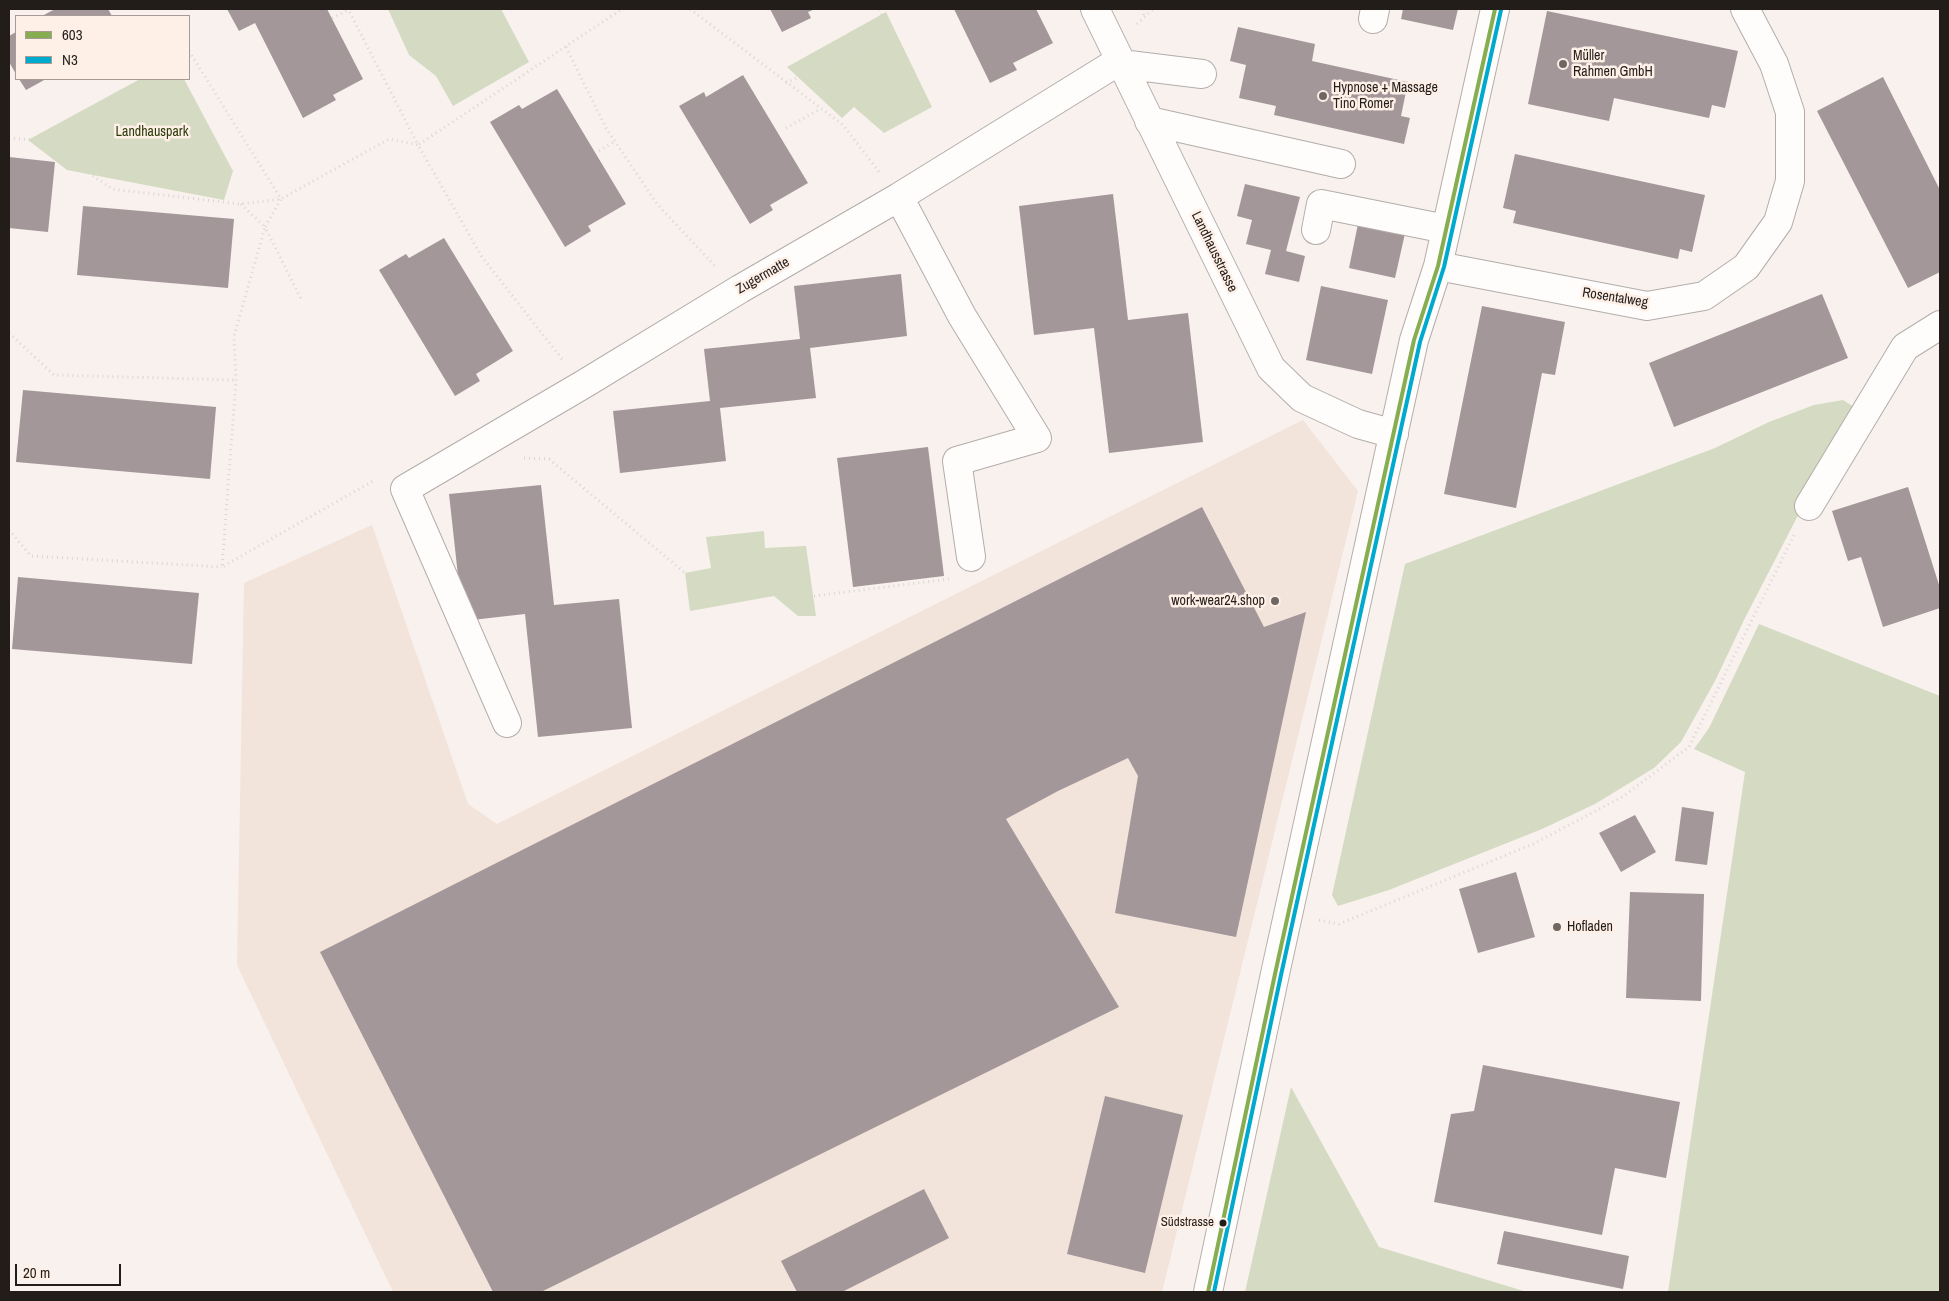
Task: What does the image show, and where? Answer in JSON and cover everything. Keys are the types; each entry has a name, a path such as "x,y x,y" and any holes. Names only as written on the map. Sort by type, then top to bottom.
{"street":[{"name":"Landhausstrasse","path":"1095,9 1271,368 1302,398 1358,424 1394,434"},
{"path":"1208,1292 1288,913 1414,340 1438,266 1495,9"},
{"name":"Rosentalweg","path":"1438,266 1647,306 1704,296 1746,267 1778,222 1790,181 1790,112 1774,64 1745,9"},
{"path":"1120,62 1202,74"},
{"name":"Zugermatte","path":"405,489 584,384 740,289 899,197 1120,62"},
{"path":"1149,121 1341,164"},
{"path":"899,197 962,316 1037,438 957,461 971,557"},
{"path":"1316,230 1321,204 1446,229"},
{"path":"1809,506 1905,347 1940,325"},
{"path":"405,489 507,724"}],"path":[{"path":"332,18 348,9 418,145 482,257 551,348 584,384"},
{"path":"9,138 44,141 112,188 240,204 281,199 389,139 418,145 622,9"},
{"path":"690,9 843,125 899,197"},
{"path":"786,83 890,32 879,9"},
{"path":"1143,9 1144,18"},
{"path":"566,47 606,128 657,204 717,268 740,289"},
{"path":"190,53 281,199"},
{"path":"786,128 820,109"},
{"path":"599,151 615,141"},
{"path":"222,567 236,380 234,336 265,227 281,199"},
{"path":"240,204 265,227 302,301"},
{"path":"9,333 54,375 236,380"},
{"path":"482,444 504,458 549,459 685,573"},
{"path":"9,530 31,556 222,567 373,480 405,489"},
{"path":"1288,913 1339,924 1413,894 1533,844 1622,797 1689,746 1809,506"},
{"path":"814,596 968,577 971,557"}],"shaded area":[{"path":"1303,420 1358,491 1162,1292 393,1292 237,965 244,583 372,525 468,804 497,824"}],"green space":[{"path":"388,9 501,9 529,62 453,106 436,76 409,55"},
{"path":"886,12 932,107 884,133 854,107 842,118 787,67"},
{"name":"Landhauspark","path":"138,80 185,80 233,171 224,200 67,170 28,140"},
{"path":"1843,400 1854,407 1745,618 1715,681 1681,742 1654,768 1595,804 1542,829 1389,890 1338,906 1332,895 1405,564 1715,448 1769,422 1814,405"},
{"path":"764,531 765,548 806,546 816,616 798,616 774,596 690,611 685,573 711,568 706,537"},
{"path":"1759,624 1940,696 1940,1292 1668,1292 1745,772 1694,749 1709,728"},
{"path":"1291,1087 1379,1247 1527,1292 1245,1292"}],"building":[{"path":"55,9 108,9 111,15 44,15"},
{"path":"227,9 327,9 363,79 333,95 336,100 303,118 255,23 239,31"},
{"path":"770,9 815,9 808,12 811,18 782,32"},
{"path":"954,9 1036,9 1053,43 1013,63 1017,70 990,83"},
{"path":"1403,9 1458,9 1453,30 1401,19"},
{"path":"1547,11 1738,51 1725,108 1712,105 1709,118 1614,98 1609,121 1528,104"},
{"path":"1238,27 1315,44 1312,61 1408,82 1401,116 1410,118 1404,144 1274,115 1276,106 1239,98 1246,65 1230,61"},
{"path":"15,33 15,72 9,62 9,36"},
{"path":"743,75 808,183 770,205 773,210 750,224 679,106 704,92 706,97"},
{"path":"1883,77 1940,190 1940,272 1908,288 1817,111"},
{"path":"20,80 44,80 26,90"},
{"path":"557,89 626,204 588,226 591,231 565,247 490,122 519,105 522,109"},
{"path":"1515,154 1705,195 1692,252 1680,249 1678,259 1513,223 1516,211 1503,208"},
{"path":"9,157 55,162 48,232 9,228"},
{"path":"1245,184 1300,197 1286,251 1305,256 1299,282 1265,274 1271,250 1246,244 1252,220 1237,216"},
{"path":"1113,194 1128,320 1188,313 1203,442 1109,453 1094,328 1034,335 1019,206"},
{"path":"83,206 234,219 228,288 77,275"},
{"path":"1359,219 1406,229 1395,278 1349,268"},
{"path":"444,238 513,351 476,374 480,381 455,396 379,270 406,254 409,258"},
{"path":"901,274 907,336 810,348 816,398 720,408 726,461 620,473 613,411 710,401 704,349 800,339 794,286"},
{"path":"1321,286 1388,300 1372,374 1306,360"},
{"path":"1822,294 1848,358 1674,427 1649,363"},
{"path":"1482,306 1565,322 1555,375 1542,373 1516,508 1444,494"},
{"path":"23,390 216,407 210,479 16,462"},
{"path":"928,447 944,576 853,587 837,458"},
{"path":"541,485 554,605 619,599 632,728 538,737 525,614 463,621 449,494"},
{"path":"1908,487 1940,588 1940,608 1883,627 1861,557 1848,561 1832,511"},
{"path":"1202,507 1264,627 1306,612 1236,937 1115,913 1138,776 1128,758 1058,791 1006,819 1119,1007 541,1292 493,1292 320,952"},
{"path":"18,577 199,593 192,664 12,649"},
{"path":"1682,807 1714,812 1707,865 1675,861"},
{"path":"1635,815 1656,852 1621,872 1599,833"},
{"path":"1516,872 1535,937 1478,953 1459,889"},
{"path":"1630,892 1704,894 1701,1001 1626,998"},
{"path":"1483,1065 1680,1102 1666,1178 1615,1168 1602,1235 1434,1202 1451,1114 1474,1111"},
{"path":"1105,1096 1183,1115 1145,1273 1067,1254"},
{"path":"924,1189 949,1238 842,1292 797,1292 781,1261"},
{"path":"1504,1231 1629,1256 1623,1289 1497,1264"}],"transit line":[{"name":"603","path":"1208,1292 1275,974 1414,340 1438,266 1495,9"},
{"name":"N3","path":"1214,1292 1281,975 1420,342 1444,267 1501,10"}],"place":[{"name":"Müller Rahmen GmbH","path":"1563,64"},
{"name":"Hypnose + Massage Tino Romer","path":"1323,96"},
{"name":"work-wear24.shop","path":"1275,601"},
{"name":"Hofladen","path":"1557,927"},
{"name":"Südstrasse","path":"1223,1223"}]}
